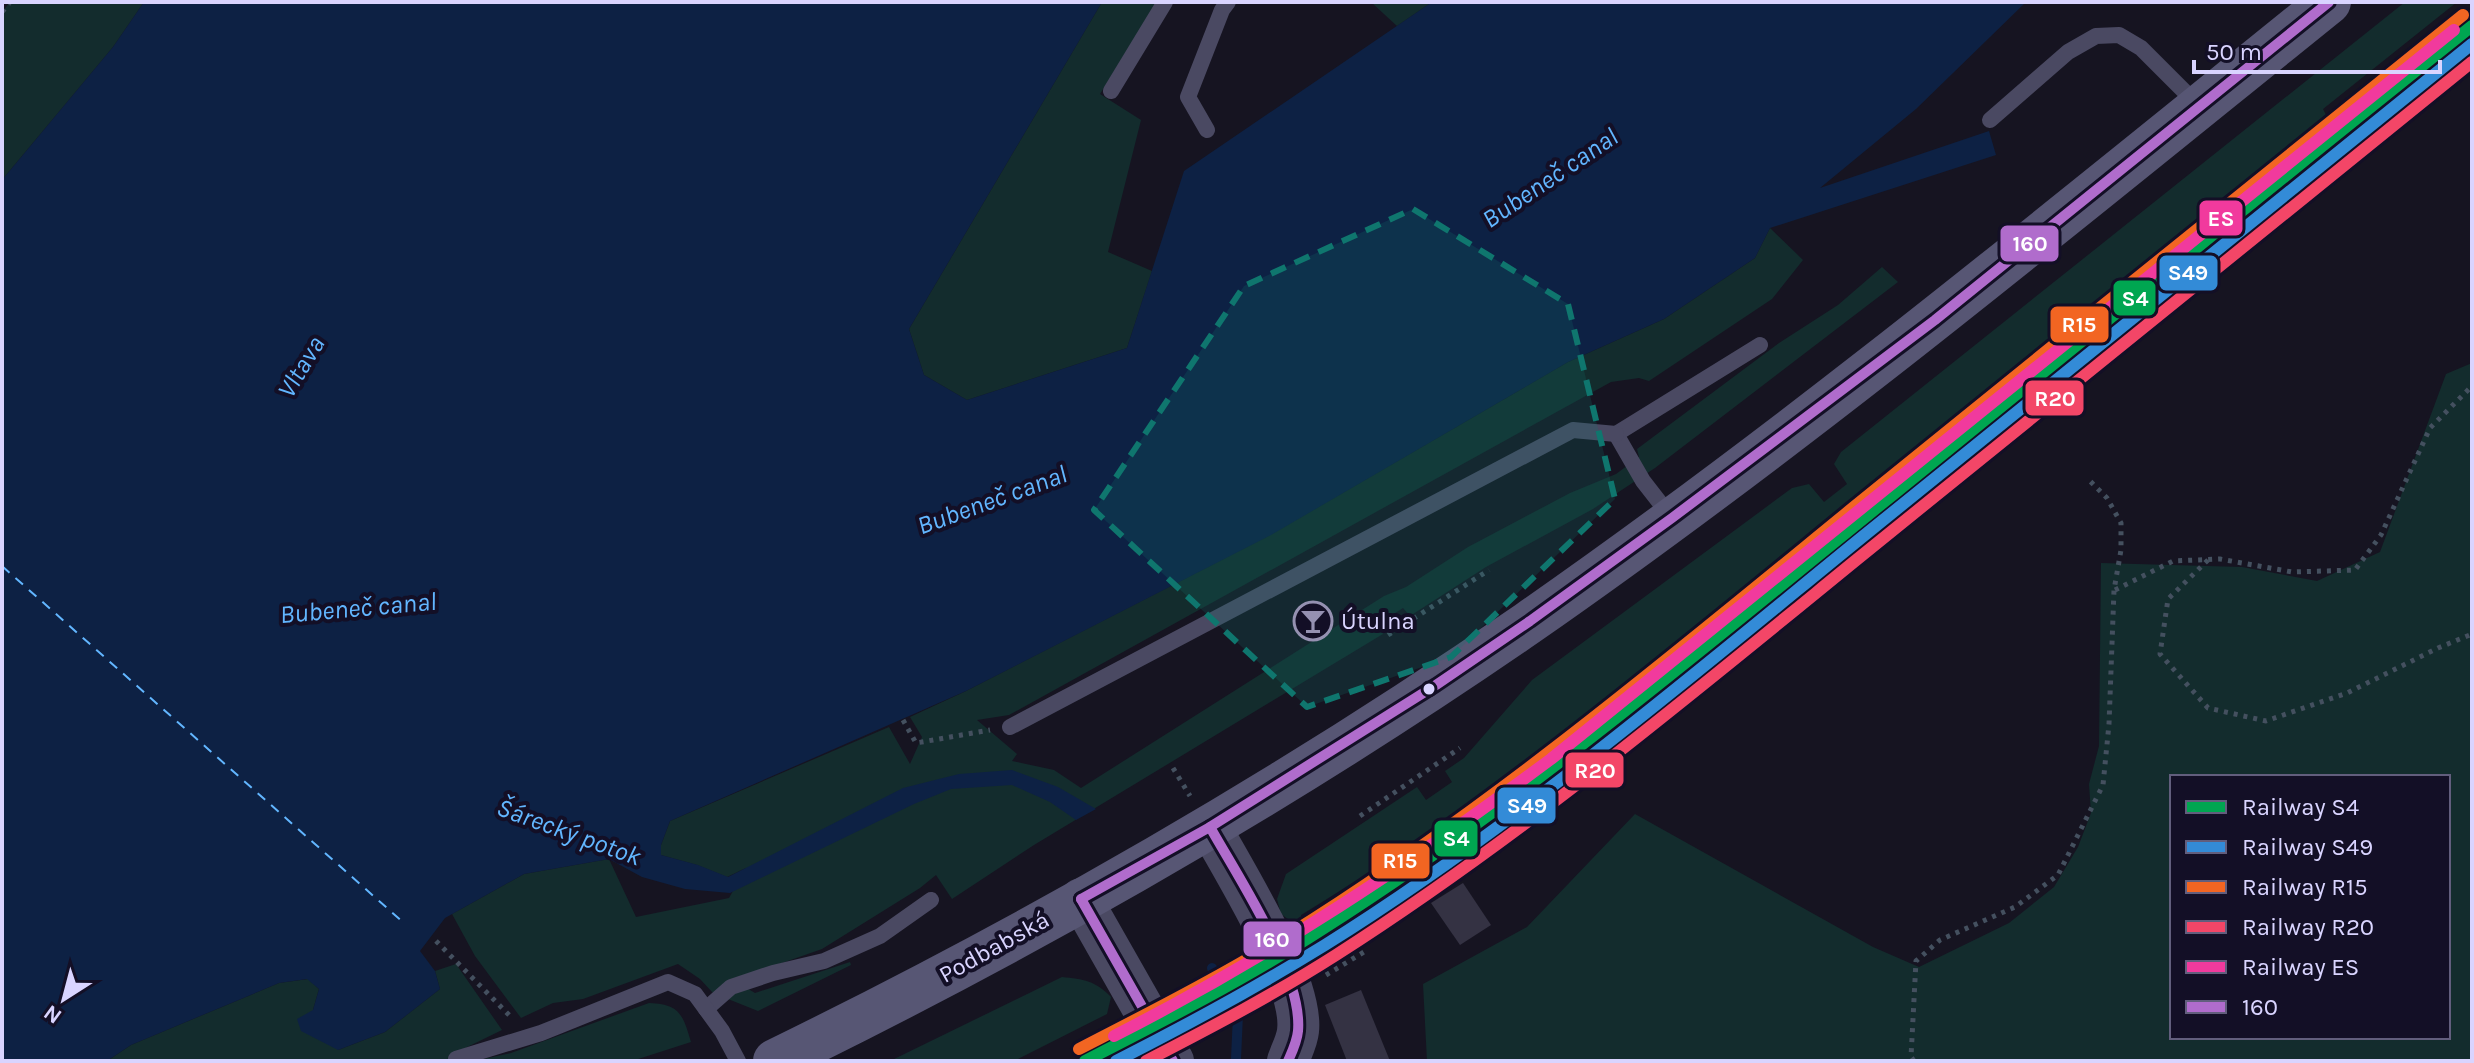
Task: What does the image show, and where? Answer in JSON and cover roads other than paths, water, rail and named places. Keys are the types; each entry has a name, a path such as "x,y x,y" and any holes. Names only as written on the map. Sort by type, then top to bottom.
{"main road":[{"name":"Podbabská","path":"775,1061 886,1007 1210,827 1436,685 1530,621 1935,320 2329,2"}],"street":[{"path":"1210,827 1279,958 1297,1002 1298,1032 1288,1061"},
{"path":"1081,899 1173,1061"}],"lane":[{"path":"1111,91 1165,2"},
{"path":"1207,130 1188,97 1222,10 1228,2"},
{"path":"1990,120 2068,52 2096,36 2119,35 2141,48 2199,106"},
{"path":"1010,727 1573,430 1616,434 1760,345"},
{"path":"1616,434 1643,481 1672,518"},
{"path":"706,1009 731,987 824,961 880,936 931,900"},
{"path":"456,1059 528,1038 668,982 695,994 722,1031 738,1061"}],"water":[{"path":"144,2 1102,2 909,329 924,375 967,400 1127,348 1184,171 1432,2 2026,2 1916,109 1820,188 1989,131 1996,155 1770,228 1755,258 1664,319 1568,362 1271,535 966,691 670,821 661,845 661,855 728,877 903,788 959,774 1012,770 1058,787 1096,809 1076,820 1050,802 1012,785 951,789 730,893 685,889 642,877 609,859 524,874 445,918 420,951 435,971 440,989 385,1032 338,1050 301,1031 297,1019 313,1010 319,989 307,979 279,983 131,1045 107,1061 2,1061 2,180 113,47"}],"waterway":[{"name":"Šárecký potok","path":"1212,968 1238,1014 1236,1059"}],"rail line":[{"name":"R15","path":"1079,1049 1198,986 1315,918 1523,772 1657,668 2463,15"},
{"name":"S4","path":"1085,1061 1292,948 1393,883 1533,782 1669,676 2472,26"},
{"name":"ES","path":"1114,1036 1229,974 1338,907 1551,759 2454,30"},
{"name":"S49","path":"1116,1061 1222,1005 1325,945 1465,851 1532,801 1665,697 2472,44"},
{"name":"R20","path":"1146,1061 1266,997 1336,955 1536,815 1729,664 2472,62"}],"place":[{"name":"Útulna","path":"1313,621"}],"water label":[{"name":"Bubeneč canal","path":"1550,178"},
{"name":"Vltava","path":"301,367"},
{"name":"Bubeneč canal","path":"992,500"},
{"name":"Bubeneč canal","path":"358,608"}]}
